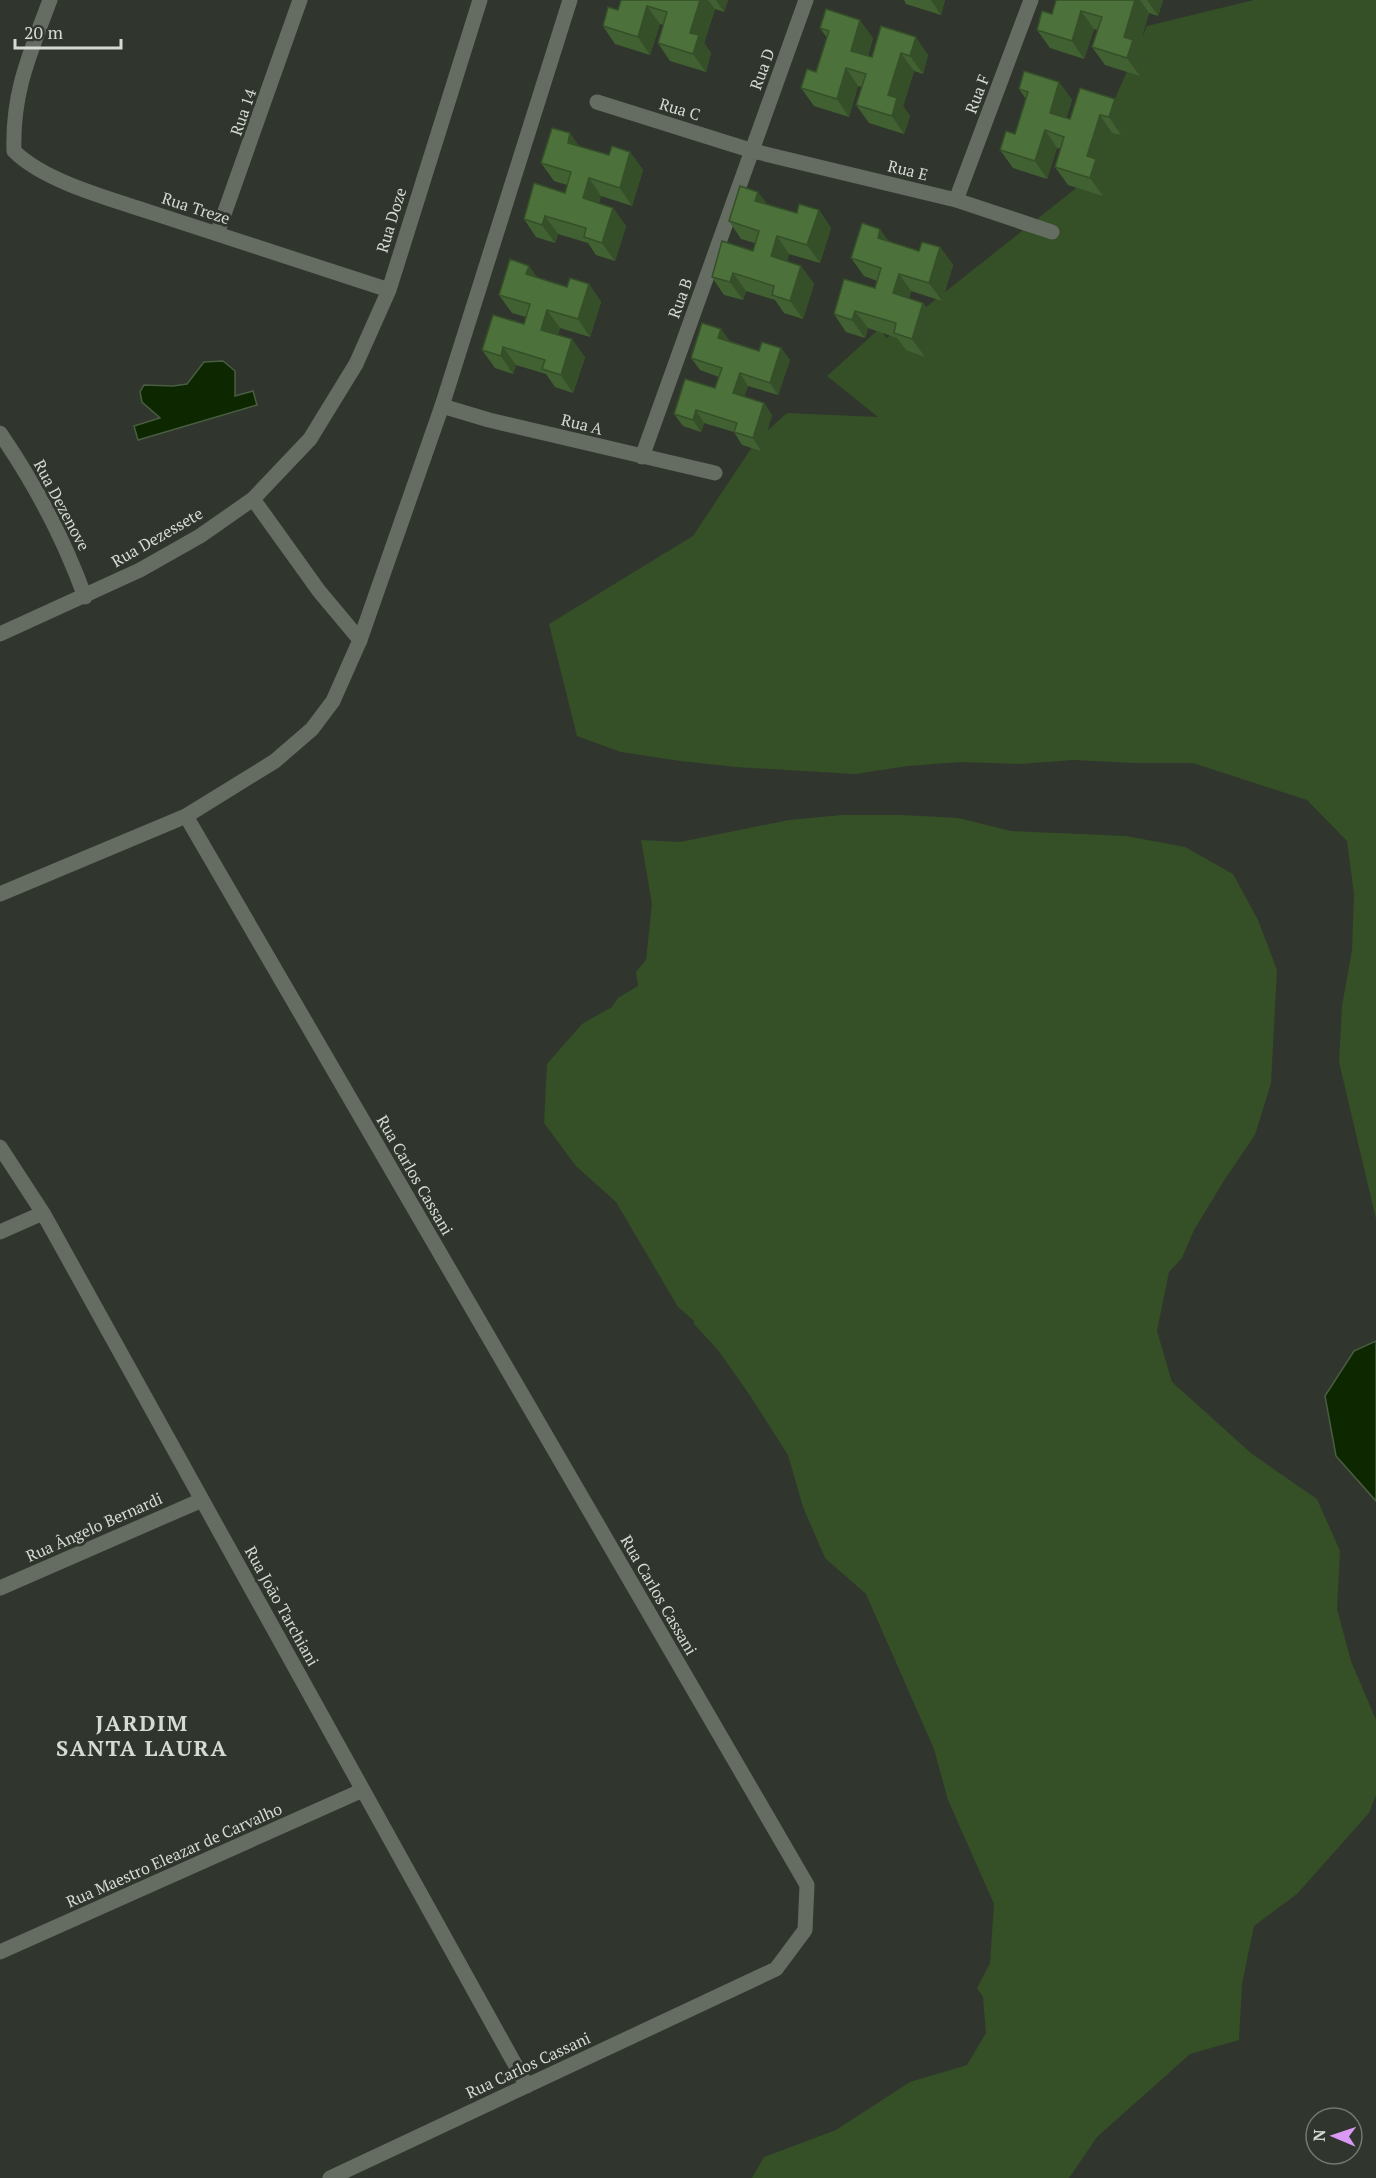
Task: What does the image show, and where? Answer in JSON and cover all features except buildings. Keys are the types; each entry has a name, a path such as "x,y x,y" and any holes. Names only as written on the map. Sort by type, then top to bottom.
{"street":[{"name":"Rua Treze","path":"50,0 22,75 16,104 14,151 25,162 43,173 217,234 389,290"},
{"name":"Rua 14","path":"217,234 300,0"},
{"name":"Rua Doze","path":"309,439 356,364 389,290 480,0"},
{"path":"0,894 186,816 275,761 312,729 333,701 360,640 442,406 570,0"},
{"name":"Rua D","path":"753,151 806,0"},
{"name":"Rua F","path":"956,200 1031,0"},
{"name":"Rua C","path":"597,102 753,151"},
{"name":"Rua E","path":"753,151 956,200 1052,232"},
{"name":"Rua B","path":"642,457 753,151"},
{"name":"Rua A","path":"442,406 489,420 715,473"},
{"name":"Rua Dezenove","path":"0,433 34,487 71,560 85,597"},
{"name":"Rua Dezessete","path":"0,634 85,597 140,570 200,536 253,499 309,439"},
{"path":"253,499 319,591 360,640"},
{"name":"Rua Carlos Cassani","path":"186,816 807,1885 805,1930 776,1969 330,2178"},
{"name":"Rua João Tarchiani","path":"0,1147 43,1213 527,2086"},
{"path":"0,1232 43,1213"},
{"name":"Rua Ângelo Bernardi","path":"0,1588 202,1500"},
{"name":"Rua Maestro Eleazar de Carvalho","path":"0,1952 363,1790"}],"shaded area":[{"path":"1254,0 1376,0 1376,1219 1339,1062 1342,1006 1352,950 1354,894 1347,841 1307,800 1193,763 1074,760 1020,764 961,762 908,766 855,774 736,767 621,752 577,736 549,624 693,536 756,441 787,413 878,417 827,376 879,329 887,338 1075,189 1147,26"},
{"path":"223,361 235,371 235,396 253,391 257,405 138,440 134,426 160,418 142,402 140,392 144,385 187,384 204,362"},
{"path":"842,815 958,818 1011,831 1126,836 1185,847 1233,874 1258,920 1277,970 1271,1083 1255,1135 1194,1230 1182,1258 1169,1272 1157,1331 1172,1382 1252,1454 1317,1499 1340,1551 1337,1609 1351,1661 1376,1720 1376,1795 1369,1813 1297,1894 1254,1926 1242,1984 1239,2040 1190,2054 1097,2137 1069,2178 752,2178 764,2157 836,2130 910,2082 967,2065 986,2033 983,1997 977,1988 990,1963 994,1904 948,1800 934,1749 866,1594 825,1558 803,1507 788,1455 718,1350 694,1324 694,1321 678,1307 616,1202 576,1166 544,1123 547,1064 582,1024 612,1007 618,998 638,986 636,972 646,960 652,904 641,840 680,842 789,820"},
{"path":"1376,1341 1376,1501 1336,1456 1325,1396 1354,1351"}],"district":[{"name":"JARDIM SANTA LAURA","path":"142,1734"}]}
